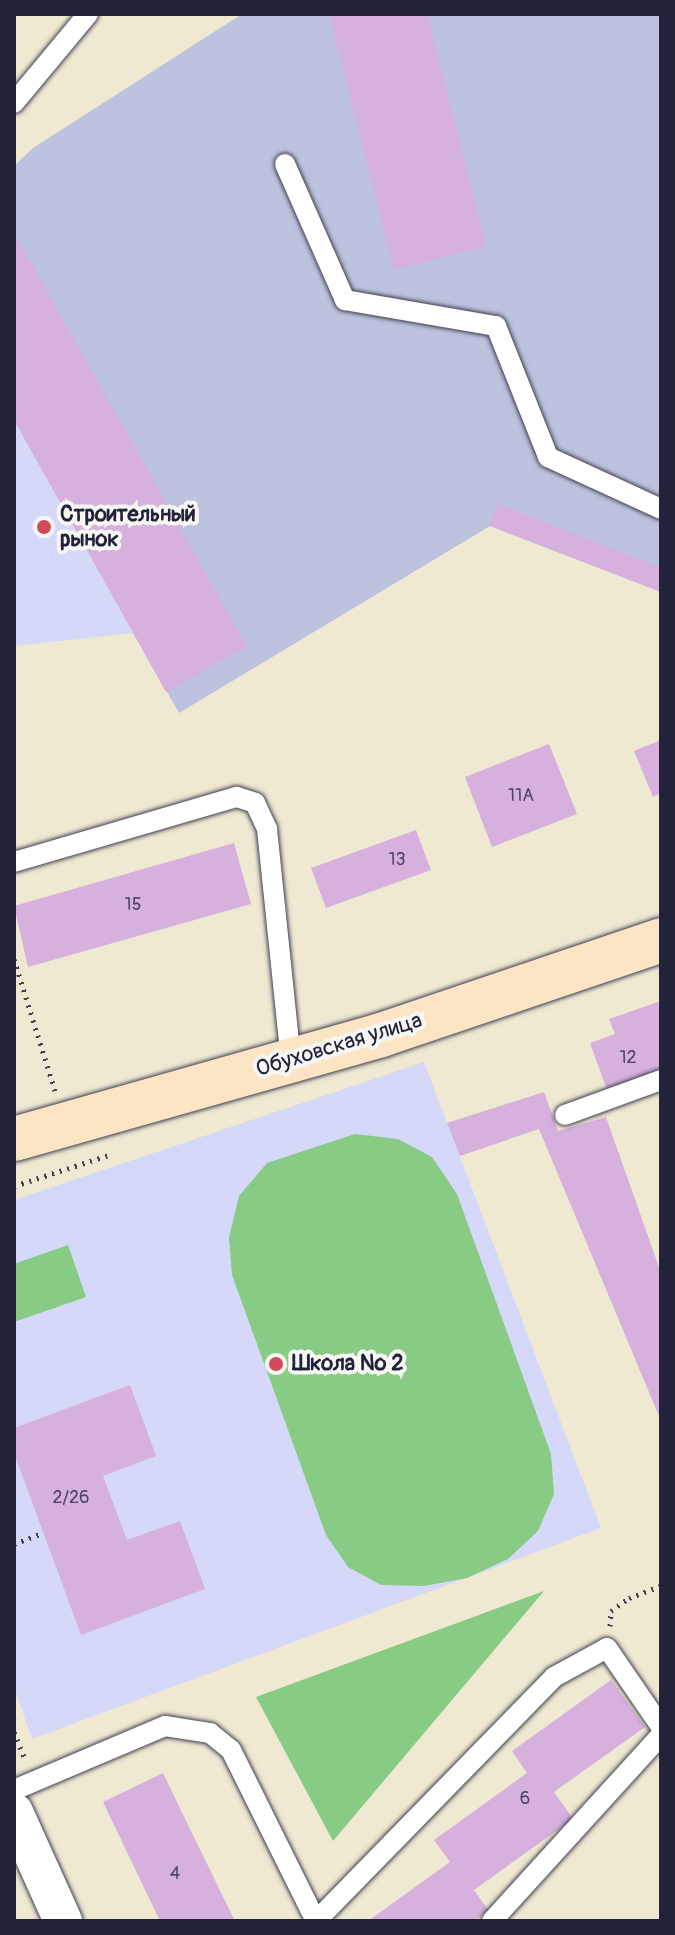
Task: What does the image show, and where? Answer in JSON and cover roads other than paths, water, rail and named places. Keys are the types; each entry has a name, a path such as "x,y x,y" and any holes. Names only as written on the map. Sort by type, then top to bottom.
{"street":[{"name":"Обуховская улица","path":"14,1139 291,1061 661,940"},
{"path":"14,1812 63,1921"}],"lane":[{"path":"14,103 88,14"},
{"path":"285,164 345,300 496,326 548,457 661,509"},
{"path":"14,862 237,797 255,803 267,829 291,1061"},
{"path":"565,1115 661,1080"},
{"path":"14,1790 165,1726 210,1733 231,1750 316,1921 554,1677 607,1648 661,1727"},
{"path":"492,1921 661,1735"}],"place":[{"name":"Строительный рынок","path":"44,527"},
{"name":"Школа № 2","path":"276,1364"}]}
